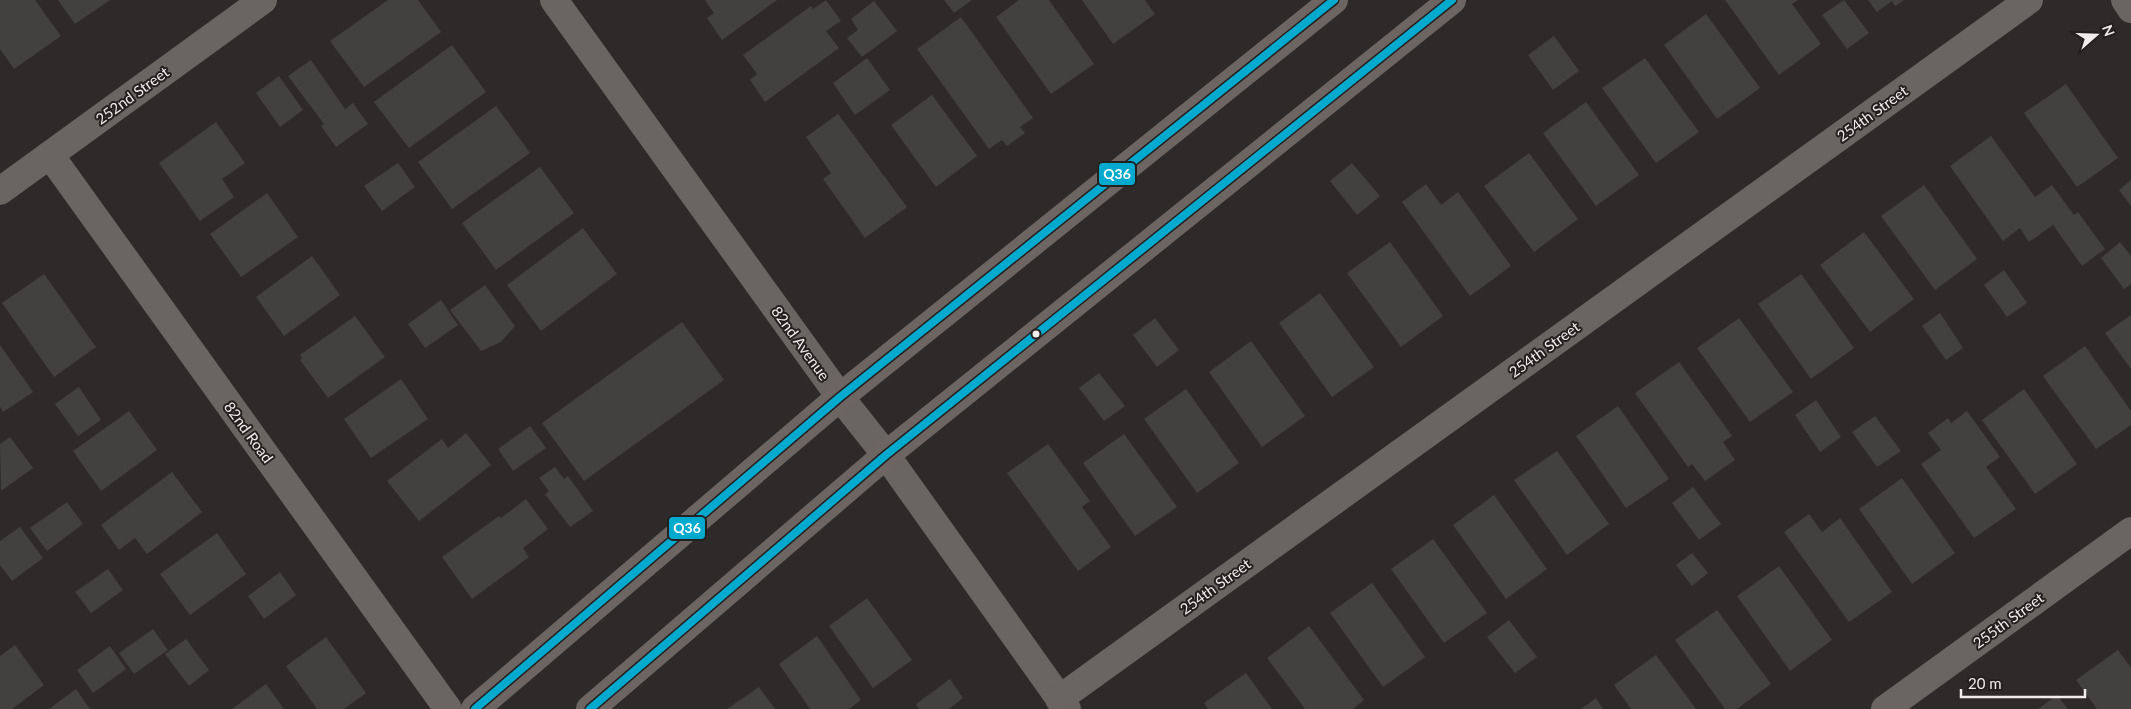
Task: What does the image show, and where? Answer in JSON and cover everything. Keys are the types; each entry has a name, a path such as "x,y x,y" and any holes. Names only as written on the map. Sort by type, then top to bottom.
{"main road":[{"path":"475,709 840,397 1334,0"},
{"path":"590,709 886,455 1452,0"}],"street":[{"name":"252nd Street","path":"0,190 263,0"},
{"name":"82nd Avenue","path":"554,0 840,397 886,455 1063,704"},
{"name":"254th Street","path":"1063,704 2029,0"},
{"path":"2124,0 2131,9"},
{"name":"82nd Road","path":"50,155 448,709"},
{"name":"255th Street","path":"1885,709 2131,531"}],"building":[{"path":"0,0 35,0 61,36 14,69 0,49"},
{"path":"58,0 110,0 75,24"},
{"path":"388,0 418,0 441,32 364,87 330,41"},
{"path":"705,0 777,0 722,40 707,18 714,13"},
{"path":"826,0 841,21 826,31 839,48 765,102 750,80 757,74 743,55 811,6 813,9"},
{"path":"944,0 972,0 954,13"},
{"path":"1019,0 1049,0 1094,64 1051,94 996,17"},
{"path":"1082,0 1145,0 1155,14 1113,44"},
{"path":"1725,0 1798,0 1792,4 1821,44 1779,75"},
{"path":"1844,0 1869,33 1847,49 1822,15"},
{"path":"1868,0 1904,0 1895,6 1892,1 1877,12"},
{"path":"874,1 897,31 862,57 847,38 858,30 851,19"},
{"path":"1706,14 1760,88 1717,119 1664,45"},
{"path":"961,17 1033,118 1020,127 1025,133 1007,146 1002,140 989,149 917,49"},
{"path":"1554,36 1579,71 1553,90 1528,55"},
{"path":"452,45 486,92 409,148 374,102"},
{"path":"867,58 890,90 855,115 833,83"},
{"path":"1645,58 1699,132 1656,163 1602,88"},
{"path":"311,60 345,109 353,103 368,124 336,147 321,126 324,124 288,76"},
{"path":"279,76 303,110 280,127 256,93"},
{"path":"2066,84 2118,158 2077,187 2024,113"},
{"path":"932,95 977,156 936,187 891,125"},
{"path":"1586,102 1639,175 1596,206 1543,133"},
{"path":"496,106 530,153 452,209 418,162"},
{"path":"838,114 907,207 865,238 823,179 831,173 806,137"},
{"path":"216,122 245,163 222,179 234,197 200,221 159,163"},
{"path":"1991,136 2035,197 2052,185 2074,215 2078,212 2105,249 2082,266 2053,225 2029,242 2020,228 2003,241 1950,166"},
{"path":"1529,153 1578,219 1534,252 1484,186"},
{"path":"398,163 415,187 382,211 364,186"},
{"path":"1352,163 1380,196 1357,215 1330,181"},
{"path":"540,167 574,213 496,270 462,223"},
{"path":"2131,180 2131,206 2119,190"},
{"path":"1426,184 1441,205 1458,192 1511,266 1470,296 1402,202"},
{"path":"1924,185 1977,259 1935,290 1881,216"},
{"path":"267,193 298,237 241,277 210,234"},
{"path":"583,228 617,274 541,331 507,285"},
{"path":"1864,232 1914,299 1870,332 1820,265"},
{"path":"1390,242 1443,316 1401,347 1347,273"},
{"path":"2120,242 2131,256 2131,284 2124,289 2101,258"},
{"path":"312,256 340,295 284,336 256,297"},
{"path":"2004,270 2027,303 2007,317 1984,285"},
{"path":"44,274 96,347 54,377 2,303"},
{"path":"1801,274 1854,348 1811,379 1758,304"},
{"path":"485,285 515,326 501,342 481,351 450,310"},
{"path":"1320,293 1374,367 1332,397 1279,323"},
{"path":"441,300 458,325 425,348 408,324"},
{"path":"1940,313 1963,348 1946,360 1922,326"},
{"path":"2131,315 2131,369 2105,333"},
{"path":"355,316 385,357 328,398 300,360 302,358 300,355"},
{"path":"1155,318 1179,350 1157,367 1133,335"},
{"path":"1739,318 1793,392 1750,422 1697,348"},
{"path":"682,322 724,380 584,481 542,423"},
{"path":"1251,341 1305,416 1262,447 1209,372"},
{"path":"0,345 33,392 3,412 0,407"},
{"path":"2085,346 2131,411 2131,425 2096,449 2043,376"},
{"path":"1679,362 1732,436 1723,442 1735,460 1705,481 1692,464 1688,467 1635,393"},
{"path":"1099,373 1125,406 1104,421 1079,388"},
{"path":"401,379 428,419 371,458 344,419"},
{"path":"79,387 101,420 78,436 55,404"},
{"path":"1186,389 1239,463 1197,493 1144,419"},
{"path":"2024,389 2077,464 2035,494 1982,420"},
{"path":"1816,400 1841,437 1820,452 1795,415"},
{"path":"1618,406 1669,479 1626,508 1576,436"},
{"path":"129,411 157,450 101,491 73,451"},
{"path":"1967,411 2000,457 1986,467 2016,509 1974,538 1921,464 1941,450 1928,433 1948,418 1951,423"},
{"path":"1875,416 1901,451 1877,467 1852,432"},
{"path":"530,426 546,448 513,471 498,449"},
{"path":"466,433 491,465 419,521 387,481 442,439 448,448"},
{"path":"1124,434 1177,507 1135,536 1083,463"},
{"path":"10,437 33,468 1,491 0,444"},
{"path":"1048,444 1090,501 1082,507 1111,547 1078,571 1007,473"},
{"path":"1557,451 1609,524 1567,555 1514,480"},
{"path":"555,467 564,479 568,476 593,511 570,527 545,494 549,491 539,478"},
{"path":"172,472 202,512 147,554 135,538 119,550 101,525"},
{"path":"1902,478 1955,553 1912,584 1859,509"},
{"path":"1693,487 1721,524 1699,540 1672,503"},
{"path":"1494,495 1547,569 1506,599 1453,525"},
{"path":"526,499 548,529 523,548 529,557 472,599 442,557"},
{"path":"67,502 83,524 47,551 30,528"},
{"path":"1809,514 1822,532 1840,518 1892,592 1849,622 1784,532"},
{"path":"20,527 43,558 12,581 0,565 0,541"},
{"path":"217,533 246,574 190,615 160,574"},
{"path":"1433,539 1487,613 1444,643 1391,569"},
{"path":"1692,553 1708,573 1692,586 1676,565"},
{"path":"1779,566 1832,640 1790,671 1737,596"},
{"path":"108,569 123,590 91,613 75,592"},
{"path":"280,572 296,595 264,619 248,596"},
{"path":"1372,583 1425,657 1383,687 1330,613"},
{"path":"867,598 912,660 873,688 829,626"},
{"path":"1717,610 1771,684 1737,709 1725,709 1675,640"},
{"path":"1509,620 1537,657 1515,673 1487,637"},
{"path":"1309,626 1364,700 1353,709 1305,709 1267,658"},
{"path":"153,629 168,650 134,674 119,653"},
{"path":"817,636 861,700 849,709 810,709 779,664"},
{"path":"326,637 366,693 344,709 317,709 286,666"},
{"path":"186,639 209,670 189,686 165,654"},
{"path":"15,645 44,685 12,709 0,709 0,656"},
{"path":"110,646 126,669 93,693 77,670"},
{"path":"2118,650 2131,668 2131,709 2097,709 2076,680"},
{"path":"1656,655 1696,709 1631,709 1614,685"},
{"path":"1246,673 1272,709 1208,709 1204,703"},
{"path":"950,679 963,698 949,709 919,709 916,704"},
{"path":"266,684 284,709 232,709"},
{"path":"759,687 775,709 727,709"},
{"path":"76,689 90,709 49,709"},
{"path":"2057,695 2068,709 2038,709"},
{"path":"1596,698 1603,709 1581,709"}],"transit line":[{"name":"Q36","path":"475,709 840,397 1334,0"},
{"name":"Q36","path":"590,709 886,455 1452,0"}]}
